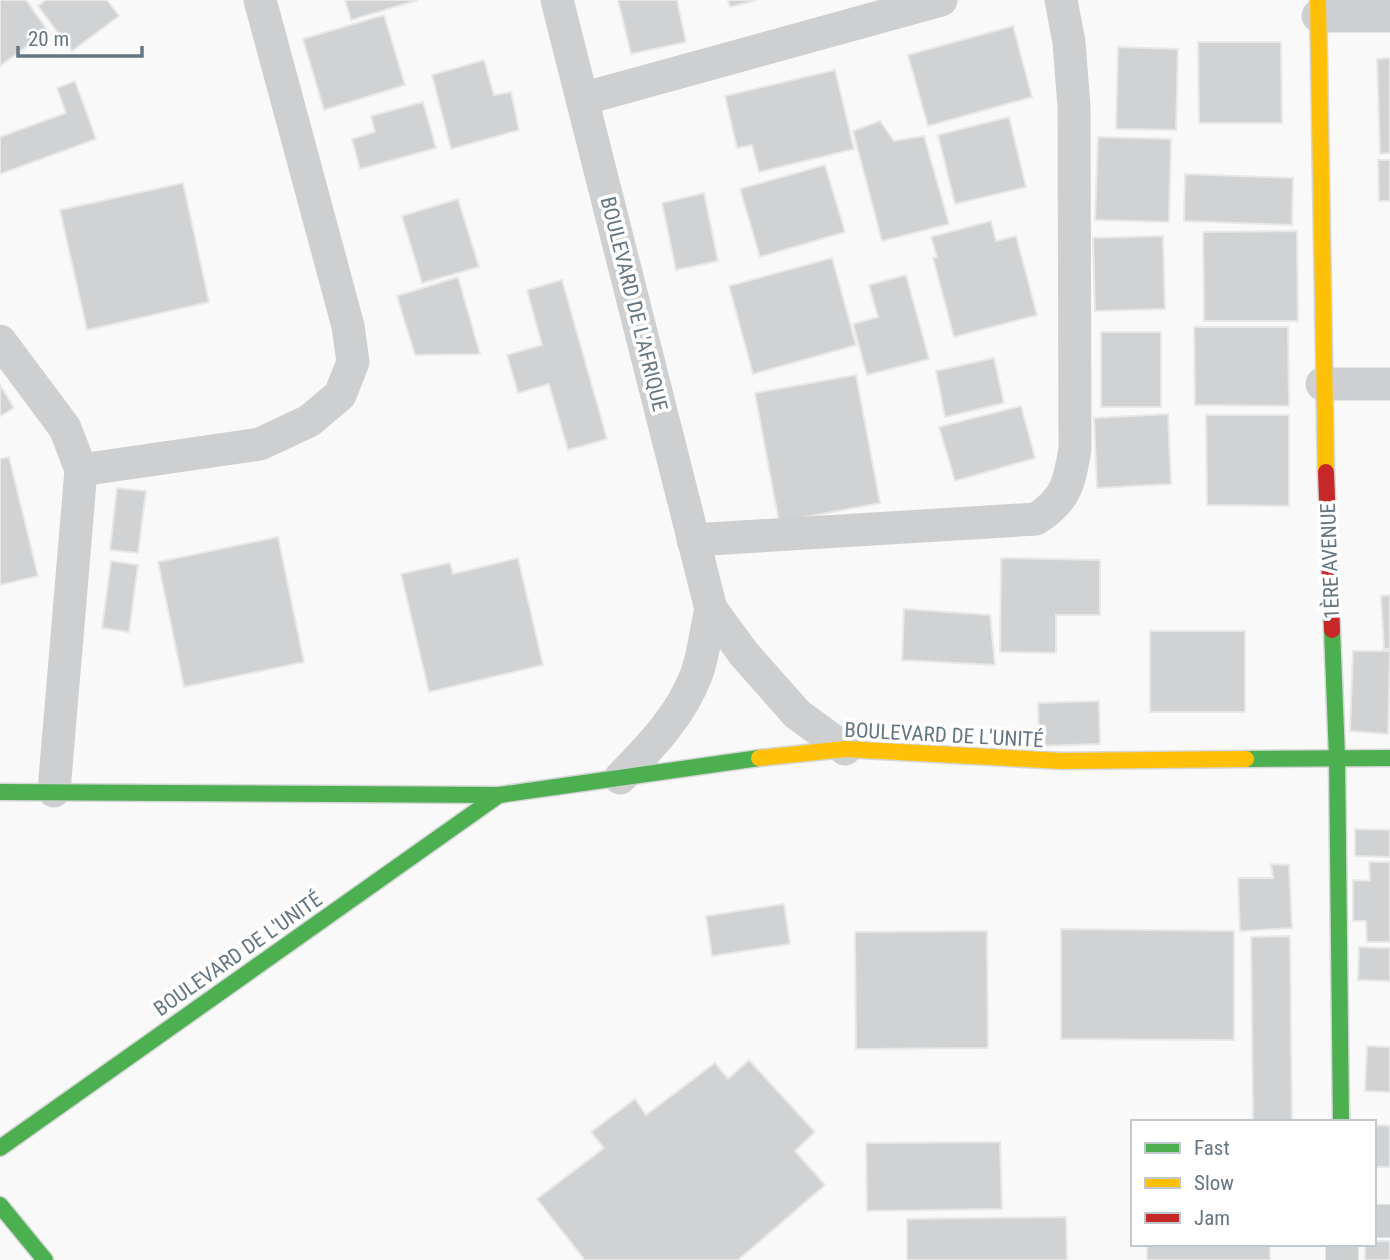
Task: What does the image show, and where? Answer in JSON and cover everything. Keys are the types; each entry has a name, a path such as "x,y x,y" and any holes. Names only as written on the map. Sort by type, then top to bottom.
{"main road":[{"name":"1ÈRE AVENUE","path":"1318,8 1322,384 1337,757 1341,1120"},
{"name":"BOULEVARD DE L'UNITÉ","path":"0,792 499,795 715,763 845,749 1062,761 1390,758"},
{"name":"BOULEVARD DE L'UNITÉ","path":"0,1148 499,795"},
{"path":"0,1205 45,1260"}],"street":[{"path":"81,470 260,444 309,421 340,395 353,362 345,316 260,0"},
{"name":"BOULEVARD DE L'AFRIQUE","path":"557,0 711,609 744,654 797,713 845,749"},
{"path":"582,99 941,0"},
{"path":"693,540 1036,519 1054,507 1069,485 1075,449 1074,107 1069,42 1061,0"},
{"path":"1318,8 1390,16"},
{"path":"0,341 65,428 81,470 54,791"},
{"path":"1322,384 1390,384"},
{"name":"BOULEVARD DE L'AFRIQUE","path":"620,778 663,734 681,704 697,672 711,609"}],"building":[{"path":"0,0 26,0 48,31 0,66"},
{"path":"46,0 107,0 119,16 72,51 38,6"},
{"path":"345,0 418,0 351,20"},
{"path":"618,0 677,0 686,42 631,54"},
{"path":"728,0 757,0 730,7"},
{"path":"384,15 405,85 324,110 303,39"},
{"path":"1013,26 1032,97 928,126 908,55"},
{"path":"1198,42 1281,42 1282,123 1199,123"},
{"path":"1118,47 1178,49 1176,130 1116,129"},
{"path":"1390,58 1390,153 1380,154 1377,59"},
{"path":"484,60 494,95 511,92 519,130 451,149 432,75"},
{"path":"835,70 854,149 759,172 752,145 737,148 725,96"},
{"path":"75,81 96,139 0,174 0,137 66,113 57,88"},
{"path":"423,102 436,148 360,169 352,139 375,132 371,116"},
{"path":"1009,117 1026,187 955,204 938,135"},
{"path":"880,121 894,141 924,136 949,224 882,241 853,131"},
{"path":"1098,137 1171,139 1169,222 1095,220"},
{"path":"1378,160 1390,160 1390,201 1379,201"},
{"path":"825,165 845,232 760,257 740,189"},
{"path":"1185,174 1293,178 1292,225 1184,221"},
{"path":"183,183 209,302 87,330 60,210"},
{"path":"704,193 718,261 676,270 662,203"},
{"path":"458,199 479,267 422,283 402,216"},
{"path":"991,221 996,241 1016,236 1037,315 954,337 933,258 937,257 931,237"},
{"path":"1297,231 1298,321 1204,321 1203,232"},
{"path":"1163,236 1165,309 1095,311 1093,238"},
{"path":"832,258 856,345 753,374 729,286"},
{"path":"906,275 929,359 867,375 853,324 878,317 869,285"},
{"path":"458,277 480,354 415,355 397,296"},
{"path":"562,280 607,439 568,450 549,384 518,393 507,355 542,345 527,290"},
{"path":"1194,327 1288,327 1289,406 1195,405"},
{"path":"1101,332 1161,332 1161,407 1101,407"},
{"path":"994,358 1004,403 945,417 936,371"},
{"path":"856,375 880,503 779,522 755,393"},
{"path":"0,385 14,408 0,416"},
{"path":"1021,406 1035,458 955,481 939,427"},
{"path":"1168,414 1171,484 1097,488 1094,418"},
{"path":"1206,415 1289,415 1289,506 1207,505"},
{"path":"9,457 38,576 0,585 0,459"},
{"path":"117,488 146,491 138,553 110,550"},
{"path":"278,537 304,662 184,687 158,562"},
{"path":"518,558 543,665 429,692 401,574 450,563 453,574"},
{"path":"1001,558 1100,560 1100,615 1056,615 1056,653 1000,652"},
{"path":"111,561 138,565 129,632 102,628"},
{"path":"1390,595 1390,649 1384,649 1381,596"},
{"path":"904,609 990,615 995,665 902,660"},
{"path":"1150,631 1245,631 1245,712 1150,712"},
{"path":"1353,651 1390,651 1388,734 1350,731"},
{"path":"1099,701 1100,744 1039,746 1038,703"},
{"path":"1355,829 1390,830 1390,857 1355,856"},
{"path":"1369,862 1390,862 1390,942 1367,942 1366,921 1353,921 1353,880 1370,881"},
{"path":"1271,864 1289,865 1292,928 1240,931 1238,878 1273,878"},
{"path":"784,904 790,944 712,956 706,916"},
{"path":"1061,929 1234,931 1234,1040 1061,1039"},
{"path":"987,931 988,1048 856,1049 855,932"},
{"path":"1290,936 1292,1120 1253,1120 1251,937"},
{"path":"1359,947 1390,948 1390,981 1358,980"},
{"path":"1367,1046 1390,1047 1390,1092 1365,1091"},
{"path":"749,1060 815,1132 795,1151 825,1185 738,1260 585,1260 537,1199 604,1148 591,1132 635,1099 646,1115 715,1063 728,1079"},
{"path":"1376,1125 1390,1126 1390,1167 1376,1167"},
{"path":"1000,1142 1002,1209 867,1211 866,1143"},
{"path":"1066,1217 1067,1260 907,1260 907,1219"},
{"path":"1376,1241 1390,1241 1390,1260 1365,1260 1365,1246 1376,1246"},
{"path":"1147,1246 1270,1246 1270,1260 1147,1260"}],"traffic: fast":[{"path":"1332,630 1337,757 1341,1120"},
{"path":"0,792 499,795 759,758"},
{"path":"1246,759 1390,758"},
{"path":"0,1148 499,795"},
{"path":"0,1205 45,1260"}],"traffic: slow":[{"path":"1318,0 1326,472"},
{"path":"759,758 845,749 1062,761 1246,759"}],"traffic: jam":[{"path":"1326,472 1332,630"}]}
